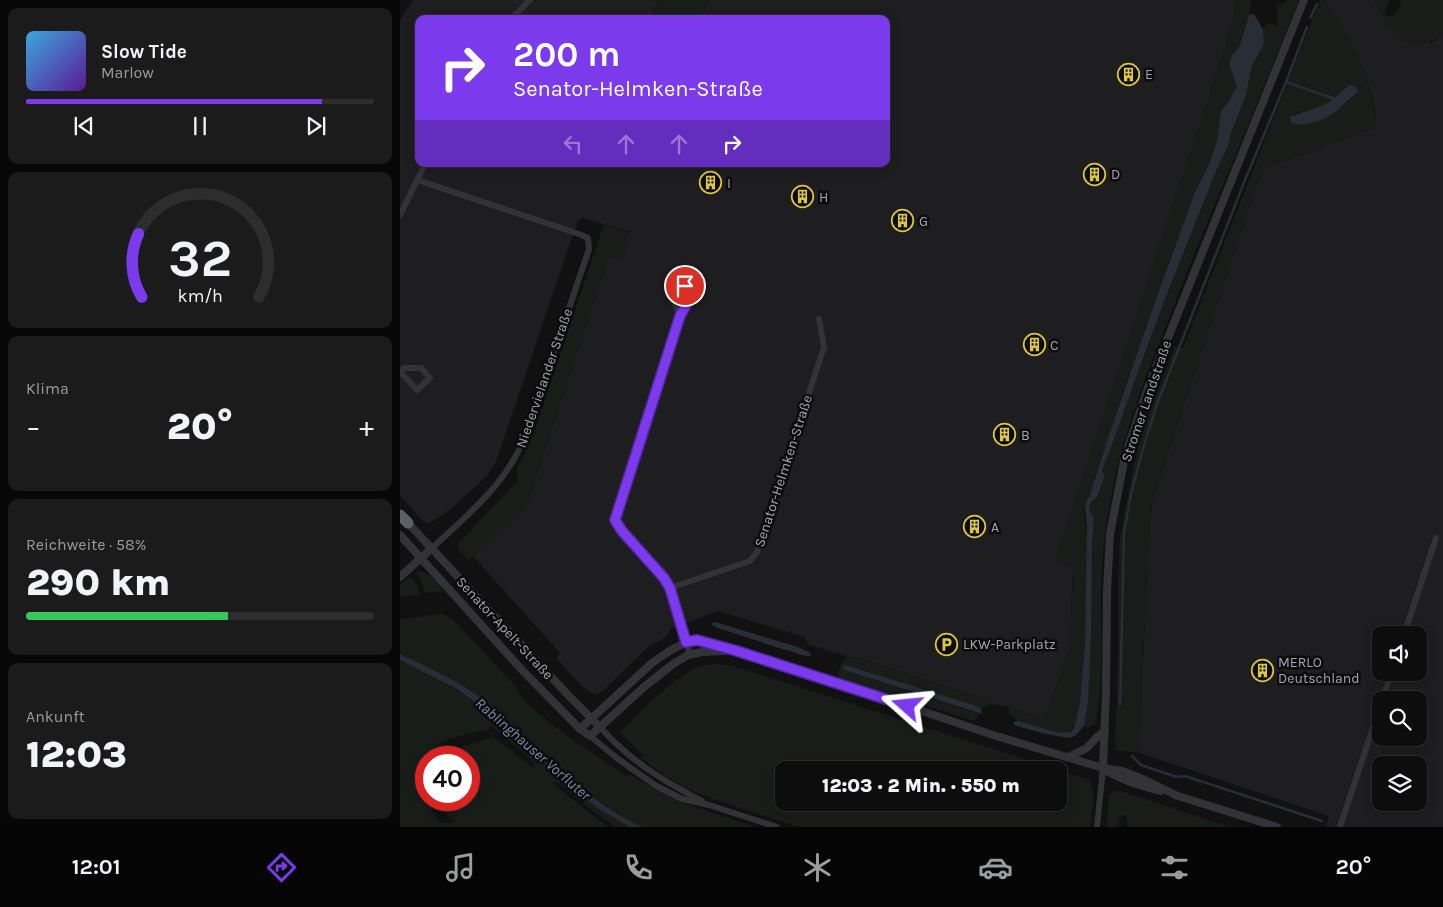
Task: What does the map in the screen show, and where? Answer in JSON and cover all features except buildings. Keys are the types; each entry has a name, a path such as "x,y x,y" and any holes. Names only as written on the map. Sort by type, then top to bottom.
{"street":[{"path":"515,15 530,0"},
{"name":"Stromer Landstraße","path":"1096,827 1105,731 1107,591 1110,534 1125,456 1149,385 1304,0"},
{"path":"400,215 424,167"},
{"name":"Niedervielander Straße","path":"417,180 588,238 589,249 525,438 517,454 505,473 484,499 432,548"},
{"path":"680,316 615,520 622,531 664,578 670,588 690,655"},
{"name":"Senator-Helmken-Straße","path":"670,588 750,561 757,552 824,347 820,319"},
{"path":"404,368 421,368 430,378 417,390 400,372 404,368"},
{"name":"Senator-Apelt-Straße","path":"404,519 600,727"},
{"name":"Senator-Apelt-Straße","path":"400,535 522,670 580,729 590,736"},
{"path":"1407,626 1436,538"},
{"path":"400,577 432,548"},
{"path":"580,729 652,663 686,642 697,640 821,677 993,735 1103,768 1120,778 1141,786 1276,827"},
{"path":"737,651 702,652 690,655 673,664 590,736 618,759 655,785 682,799 710,805 777,827"},
{"path":"600,727 618,746 643,767 669,784 710,805"},
{"path":"1068,757 1087,748 1097,736 1105,731"},
{"path":"1340,827 1372,731"}],"shaded area":[{"path":"413,0 658,0 653,15 415,15 415,167 890,167 890,15 703,15 708,0 1236,0 1232,23 1222,57 1056,561 1073,567 1070,649 1044,719 1009,707 991,704 985,699 858,658 848,657 808,644 804,637 718,611 670,629 666,637 648,647 604,690 597,694 591,693 581,685 556,658 560,653 473,556 527,504 609,256 621,260 630,232 583,218 578,221 496,462 486,477 452,508 429,524 422,520 400,496 400,20"},
{"path":"658,0 708,0 703,15 653,15"},
{"path":"1236,0 1251,0 1249,15 1240,45 1232,55 1229,64 1237,87 1221,111 1217,140 1210,162 1195,192 1157,296 1090,495 1085,504 1087,540 1084,671 1077,719 1071,732 1060,733 1018,721 1009,713 1009,707 1044,719 1070,649 1073,567 1055,561 1222,57 1232,23"},
{"path":"1287,0 1299,0 1197,247 1131,418 1120,457 1105,530 1101,587 1101,673 1098,707 1095,724 1089,727 1084,726 1088,703 1094,518 1089,509 1091,502 1097,497 1105,476 1102,471 1103,467 1165,299 1217,169 1229,144 1231,133 1246,95 1252,66 1264,44 1263,29 1269,23 1277,26 1277,6"},
{"path":"1320,0 1324,0 1344,28 1356,51 1369,89 1376,127 1262,169 1152,501 1148,548 1139,753 1115,750 1120,538 1137,450 1147,419 1175,346 1183,348","holes":["1349,85 1358,92 1339,109 1312,122 1303,125 1294,114 1328,103"]},
{"path":"1324,0 1374,0 1382,16 1431,43 1443,35 1443,827 1326,827 1329,816 1139,753 1148,548 1152,501 1262,169 1376,127 1375,110 1367,79 1344,29"},
{"path":"1374,0 1389,0 1385,10 1386,15 1393,16 1397,12 1402,0 1443,0 1443,35 1430,42 1418,44 1400,39 1386,22"},
{"path":"604,225 630,233 622,261 609,256 527,504 469,561 458,549 457,545 517,481 517,469 533,436"},
{"path":"419,571 430,576 443,591 426,593 416,572"},
{"path":"410,576 417,584 420,594 400,597 400,584"},
{"path":"442,614 453,619 533,708 585,748 627,776 630,775 683,803 755,827 612,827 613,825 557,782 551,782 608,827 400,827 400,660 470,698 507,727 583,796 616,819 619,814 570,779 481,698 452,680 400,654 400,619"},
{"path":"848,657 858,658 985,699 991,704 981,709 977,706 846,665 842,667 844,670 979,714 974,721 839,678 840,666"},
{"path":"705,665 730,665 1031,761 775,761 775,811 1067,811 1067,773 1090,780 1094,798 1090,827 799,827 687,789 641,758 643,756 620,732 657,696 678,679 688,672"},
{"path":"1117,790 1230,827 1127,827 1127,814 1119,818 1118,827 1107,827 1109,795"}],"water":[{"path":"1254,14 1263,29 1264,44 1252,66 1246,95 1231,133 1229,144 1217,169 1165,299 1103,467 1102,471 1105,476 1097,497 1091,502 1089,509 1094,518 1088,703 1084,726 1075,736 1069,738 1016,726 1013,723 1018,721 1060,733 1071,732 1074,728 1080,703 1085,644 1087,527 1085,504 1090,495 1157,296 1195,192 1210,162 1217,140 1221,111 1237,87 1229,64 1232,55 1240,45 1249,15"},
{"path":"1349,85 1356,87 1358,92 1335,112 1324,119 1303,125 1291,123 1290,117 1328,103"},
{"path":"715,622 798,647 809,652 811,656 804,656 718,628 712,625"},
{"name":"Rablinghauser Vorfluter","path":"400,654 452,680 481,698 581,788 610,809 642,827 630,827 599,809 559,777 490,713 457,689 400,660"},
{"path":"846,665 977,706 981,709 982,714 844,670 842,667"}],"waterway":[{"path":"1310,18 1317,4"},
{"path":"1286,82 1307,27"},
{"path":"1120,704 1124,533 1131,494 1157,404 1245,180 1286,82 1335,99"},
{"path":"1132,756 1141,765 1177,777 1185,776 1322,821"}],"place":[{"name":"E","path":"1129,74"},
{"name":"D","path":"1095,174"},
{"name":"I","path":"711,183"},
{"name":"H","path":"803,197"},
{"name":"G","path":"903,221"},
{"name":"C","path":"1034,345"},
{"name":"B","path":"1005,435"},
{"name":"A","path":"975,527"},
{"name":"LKW-Parkplatz","path":"947,644"},
{"name":"MERLO Deutschland","path":"1262,670"}],"route":[{"path":"685,286 690,292 690,296 680,316 615,520 622,531 664,578 670,588 686,642 697,640 737,651 907,706"}]}
